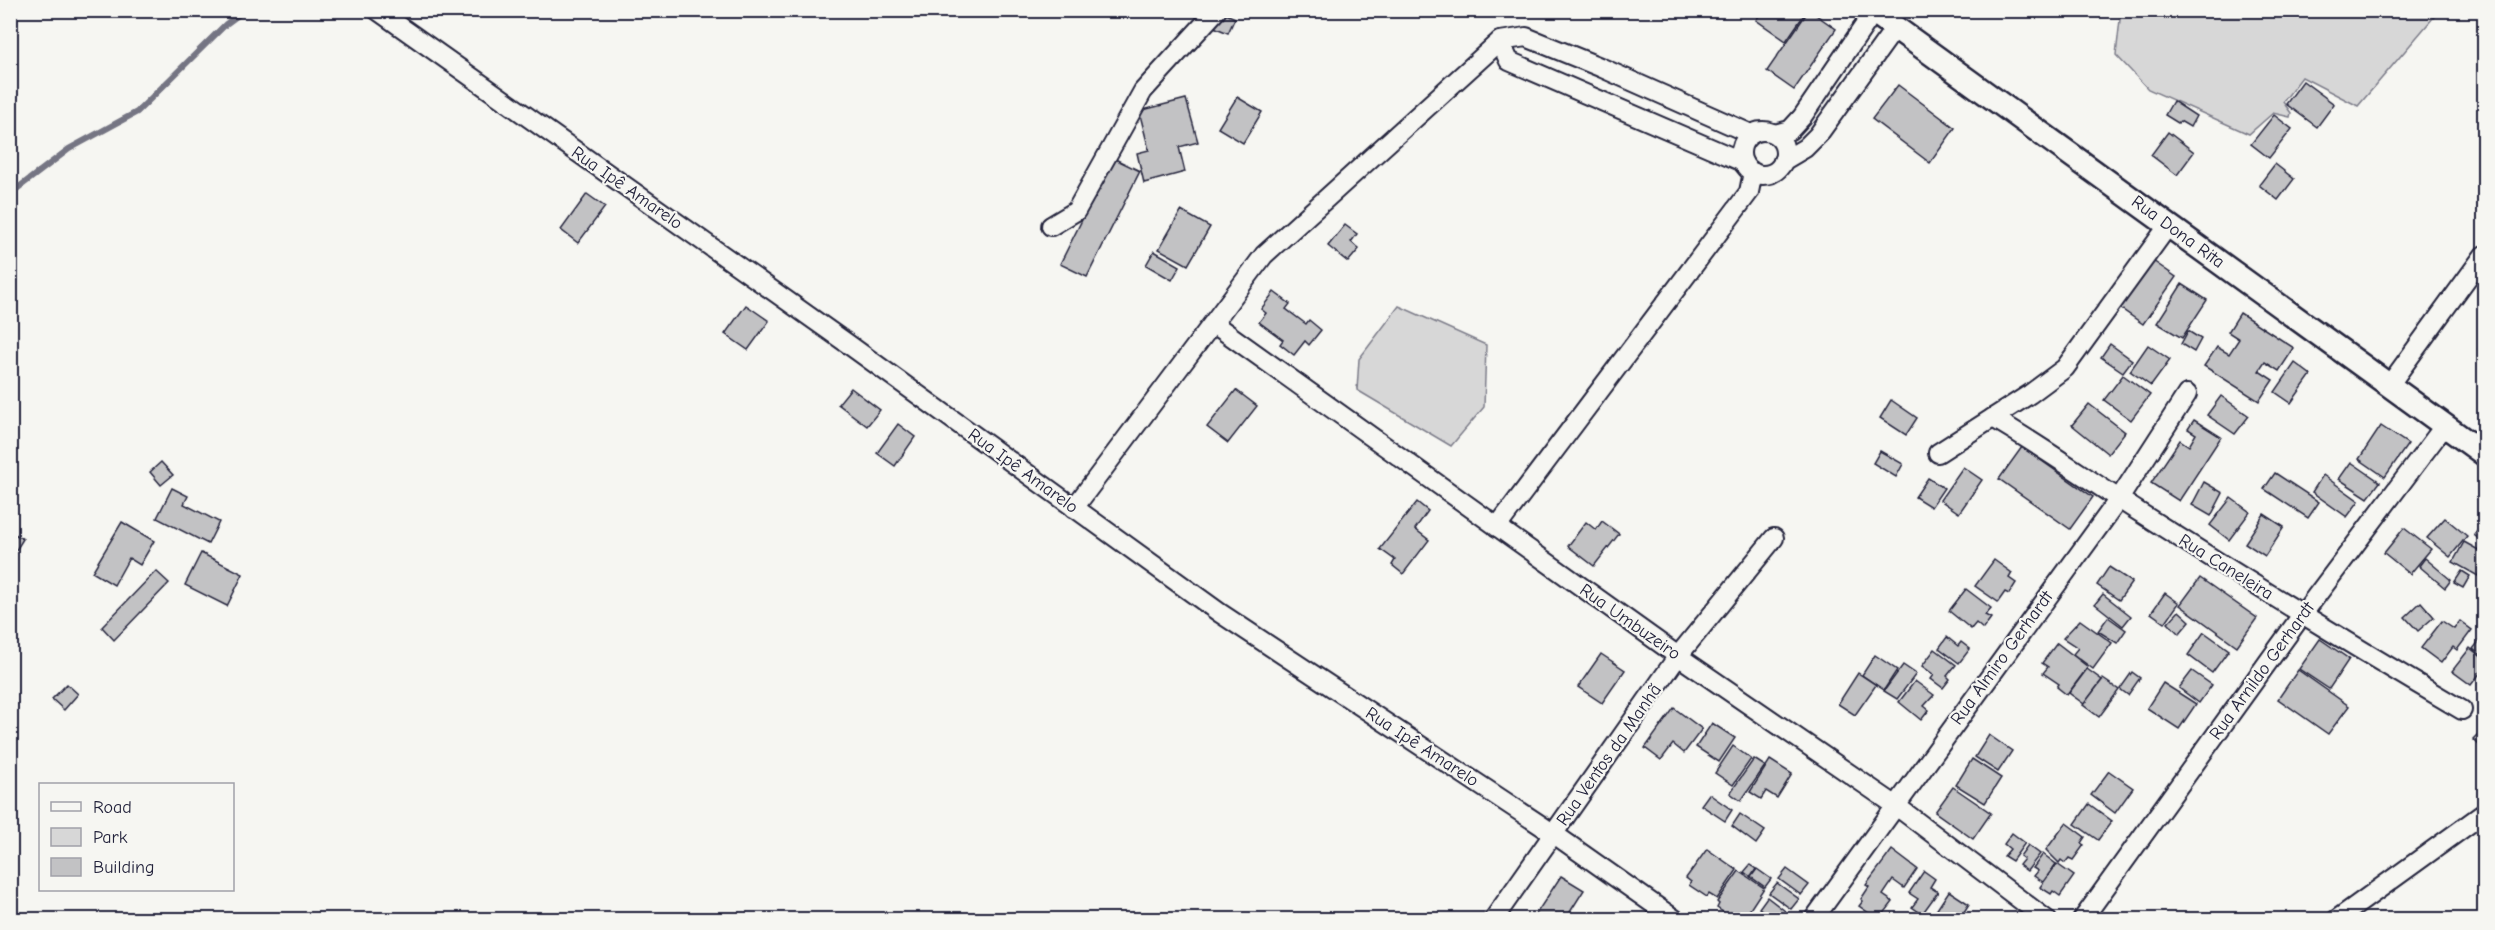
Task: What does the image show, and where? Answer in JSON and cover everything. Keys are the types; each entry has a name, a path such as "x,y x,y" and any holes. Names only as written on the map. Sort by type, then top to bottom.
{"main road":[{"name":"Rua Dona Rita","path":"1873,11 2484,454"}],"street":[{"name":"Rua Ipê Amarelo","path":"377,10 848,344 1220,613 1554,834 1676,920"},
{"path":"1051,226 1076,211 1143,91 1216,10"},
{"path":"1497,527 1749,192 1748,167 1742,147 1752,134 1759,131 1775,134 1790,130 1802,117 1873,11"},
{"path":"1500,41 1509,61 1768,174 1783,161 1805,148 1818,135 1895,28"},
{"path":"1074,508 1264,255 1500,41 1526,37 1752,134"},
{"path":"1586,93 1600,67"},
{"path":"1775,134 1784,148 1783,161"},
{"path":"1938,453 2065,368 2168,226"},
{"path":"2390,384 2484,255"},
{"name":"Rua Umbuzeiro","path":"1214,324 1678,656 1895,805 2047,920"},
{"name":"Rua Almiro Gerhardt","path":"1813,920 2119,499 2187,394"},
{"name":"Rua Caneleira","path":"1993,418 2032,440 2119,499 2302,615 2462,710"},
{"name":"Rua Arnildo Gerhardt","path":"2082,920 2302,615 2445,425"},
{"name":"Rua Ventos da Manhã","path":"1493,920 1678,656 1774,538"},
{"path":"2336,920 2484,813"}],"green space":[{"path":"2121,10 2439,11 2358,106 2302,77 2283,102 2291,113 2290,117 2273,113 2249,134 2148,89 2116,55"},
{"path":"1399,306 1486,345 1484,407 1451,446 1357,390 1359,359"}],"building":[{"path":"1763,10 1804,10 1806,12 1786,41 1756,20"},
{"path":"1809,10 1836,29 1794,90 1767,71"},
{"path":"1221,12 1235,18 1228,33 1214,27"},
{"path":"2303,81 2334,104 2317,127 2286,104"},
{"path":"1898,85 1955,128 1930,163 1872,119"},
{"path":"1237,97 1262,112 1243,143 1218,128"},
{"path":"1186,99 1198,142 1179,147 1185,172 1144,183 1137,153 1149,150 1139,111"},
{"path":"2173,101 2196,116 2190,127 2165,115"},
{"path":"2274,115 2292,129 2269,158 2251,144"},
{"path":"2168,132 2194,152 2177,175 2151,155"},
{"path":"1113,158 1140,171 1087,277 1060,264"},
{"path":"2275,164 2294,179 2278,200 2259,185"},
{"path":"587,194 605,207 578,243 561,230"},
{"path":"1181,211 1210,227 1188,265 1159,249"},
{"path":"1345,225 1357,234 1351,242 1359,249 1348,262 1328,246"},
{"path":"1154,251 1180,266 1172,280 1146,265"},
{"path":"2153,261 2176,277 2143,324 2120,308"},
{"path":"2182,284 2207,300 2182,338 2157,323"},
{"path":"1274,292 1290,304 1286,309 1306,324 1309,320 1321,330 1309,345 1305,341 1294,355 1280,344 1283,340 1259,322 1266,313 1261,309"},
{"path":"746,305 769,321 748,350 725,334"},
{"path":"2240,313 2294,348 2279,371 2265,362 2259,371 2273,380 2259,401 2204,366 2217,347 2229,354 2239,339 2228,332"},
{"path":"2188,331 2201,339 2194,352 2181,344"},
{"path":"2484,340 2484,353 2478,349"},
{"path":"2110,344 2132,360 2123,372 2101,357"},
{"path":"2148,345 2170,360 2151,386 2130,371"},
{"path":"2295,363 2311,375 2291,403 2275,392"},
{"path":"2123,375 2150,395 2131,420 2104,400"},
{"path":"851,388 880,410 867,426 838,404"},
{"path":"1236,390 1257,406 1228,443 1207,427"},
{"path":"2221,396 2249,416 2235,434 2207,415"},
{"path":"1891,400 1917,418 1906,435 1880,418"},
{"path":"2089,404 2125,432 2108,454 2072,425"},
{"path":"2194,420 2221,437 2179,501 2151,483 2180,440 2189,446 2196,434 2188,429"},
{"path":"898,424 915,437 895,466 877,453"},
{"path":"2381,426 2408,444 2385,477 2359,459"},
{"path":"2022,447 2093,497 2070,529 1999,479"},
{"path":"1880,451 1903,464 1896,477 1873,463"},
{"path":"161,462 173,475 161,485 150,472"},
{"path":"2351,462 2380,482 2368,498 2339,479"},
{"path":"1963,467 1982,480 1959,513 1940,500"},
{"path":"2275,473 2319,502 2308,518 2264,489"},
{"path":"2323,475 2359,501 2347,517 2312,492"},
{"path":"1928,478 1944,488 1931,507 1915,497"},
{"path":"2204,482 2223,493 2211,516 2192,505"},
{"path":"172,488 188,496 184,504 219,522 208,544 157,518"},
{"path":"2231,498 2250,512 2229,540 2210,525"},
{"path":"1417,502 1428,511 1415,529 1429,540 1403,574 1392,565 1395,560 1380,549"},
{"path":"2264,514 2284,527 2265,556 2245,543"},
{"path":"2445,518 2467,536 2450,557 2427,538"},
{"path":"1602,521 1619,534 1594,566 1568,546 1586,522 1596,530"},
{"path":"122,522 154,541 140,565 129,558 114,585 92,572"},
{"path":"2484,522 2484,543 2474,535"},
{"path":"2404,528 2431,549 2410,574 2384,553"},
{"path":"10,531 23,539 13,555 10,554"},
{"path":"2464,542 2484,553 2484,566 2478,576 2453,562"},
{"path":"201,553 243,574 227,606 185,585"},
{"path":"2425,558 2451,580 2445,588 2419,566"},
{"path":"1994,560 2012,573 2009,578 2016,583 2009,594 2005,592 1998,602 1975,586"},
{"path":"2109,567 2132,582 2119,600 2097,585"},
{"path":"156,571 169,583 114,640 102,627"},
{"path":"2462,571 2470,576 2463,588 2454,583"},
{"path":"2200,578 2257,618 2237,646 2180,605"},
{"path":"1966,589 1991,608 1985,615 1991,618 1983,629 1976,623 1971,629 1949,611"},
{"path":"2165,593 2179,603 2165,623 2151,613"},
{"path":"2103,594 2131,616 2123,626 2095,604"},
{"path":"2421,602 2434,617 2418,631 2405,617"},
{"path":"2179,611 2190,621 2179,634 2168,623"},
{"path":"2108,617 2126,630 2117,643 2098,631"},
{"path":"2080,620 2112,643 2093,669 2073,654 2078,648 2063,638"},
{"path":"2442,621 2454,629 2460,621 2472,630 2457,650 2453,647 2441,663 2421,648"},
{"path":"2204,632 2229,650 2212,673 2188,655"},
{"path":"1947,637 1958,646 1961,642 1970,649 1959,663 1939,648"},
{"path":"2320,639 2349,659 2329,689 2299,669"},
{"path":"2480,640 2484,644 2484,657 2473,649"},
{"path":"2057,643 2088,667 2067,695 2057,687 2059,684 2043,673 2048,667 2042,663"},
{"path":"2470,648 2484,659 2484,668 2471,685 2452,671"},
{"path":"1935,649 1956,665 1947,676 1950,679 1943,688 1931,679 1934,675 1922,666"},
{"path":"1601,654 1625,670 1602,703 1578,687"},
{"path":"1875,655 1897,670 1884,690 1862,675"},
{"path":"1903,665 1916,674 1897,699 1884,691"},
{"path":"2087,669 2102,680 2084,704 2069,693"},
{"path":"2298,670 2349,706 2328,734 2278,699"},
{"path":"2192,671 2212,685 2199,703 2179,688"},
{"path":"2132,672 2140,678 2128,695 2120,689"},
{"path":"1858,673 1876,685 1855,715 1838,704"},
{"path":"2103,679 2119,690 2099,717 2083,705"},
{"path":"1915,681 1934,695 1924,706 1929,710 1921,720 1899,702"},
{"path":"2163,683 2196,704 2179,729 2147,708"},
{"path":"67,684 78,694 64,710 52,699"},
{"path":"1674,708 1702,729 1684,753 1673,744 1661,760 1645,748"},
{"path":"1712,723 1735,738 1719,762 1696,747"},
{"path":"2484,728 2484,750 2473,739"},
{"path":"1989,735 2012,751 1998,772 1975,757"},
{"path":"1733,746 1751,759 1733,785 1715,773"},
{"path":"1754,759 1765,766 1741,801 1730,793"},
{"path":"1972,759 2001,778 1985,803 1956,785"},
{"path":"1770,760 1792,774 1777,798 1766,791 1761,799 1750,792"},
{"path":"2109,771 2133,788 2115,813 2091,795"},
{"path":"1953,787 1991,813 1973,839 1935,812"},
{"path":"1709,794 1732,810 1725,821 1701,805"},
{"path":"2089,804 2112,821 2098,840 2075,824"},
{"path":"1740,814 1765,831 1756,844 1732,826"},
{"path":"2066,823 2085,837 2081,843 2084,845 2073,860 2069,858 2065,863 2061,860 2059,863 2046,850"},
{"path":"2012,833 2025,843 2012,861 2004,856 2010,849 2004,844"},
{"path":"2028,845 2040,854 2027,871 2019,865 2024,859 2020,856"},
{"path":"1707,849 1737,870 1717,899 1709,894 1707,897 1689,885 1691,882 1686,878"},
{"path":"1892,850 1917,869 1904,888 1893,880 1883,895 1893,902 1879,920 1859,906 1869,887 1866,885"},
{"path":"2043,854 2056,864 2043,882 2034,876 2038,871 2033,868"},
{"path":"2057,864 2074,876 2060,896 2053,891 2051,894 2040,887"},
{"path":"1750,865 1756,869 1751,877 1744,872"},
{"path":"1757,869 1771,879 1765,887 1751,877"},
{"path":"1787,869 1809,885 1801,895 1779,879"},
{"path":"1739,871 1764,888 1743,920 1737,916 1735,920 1717,908 1719,904 1717,902"},
{"path":"1924,871 1935,879 1930,887 1938,892 1922,914 1912,907 1918,899 1909,893"},
{"path":"1561,876 1584,890 1565,920 1544,920 1536,914"},
{"path":"1777,883 1799,899 1791,909 1769,893"},
{"path":"1949,891 1969,904 1959,920 1935,920 1932,917"},
{"path":"1767,897 1789,914 1784,920 1775,920 1759,908"},
{"path":"1750,912 1756,917 1759,913 1768,920 1745,920"}],"waterway":[{"path":"10,194 69,149 137,112 226,24 245,10"}]}
